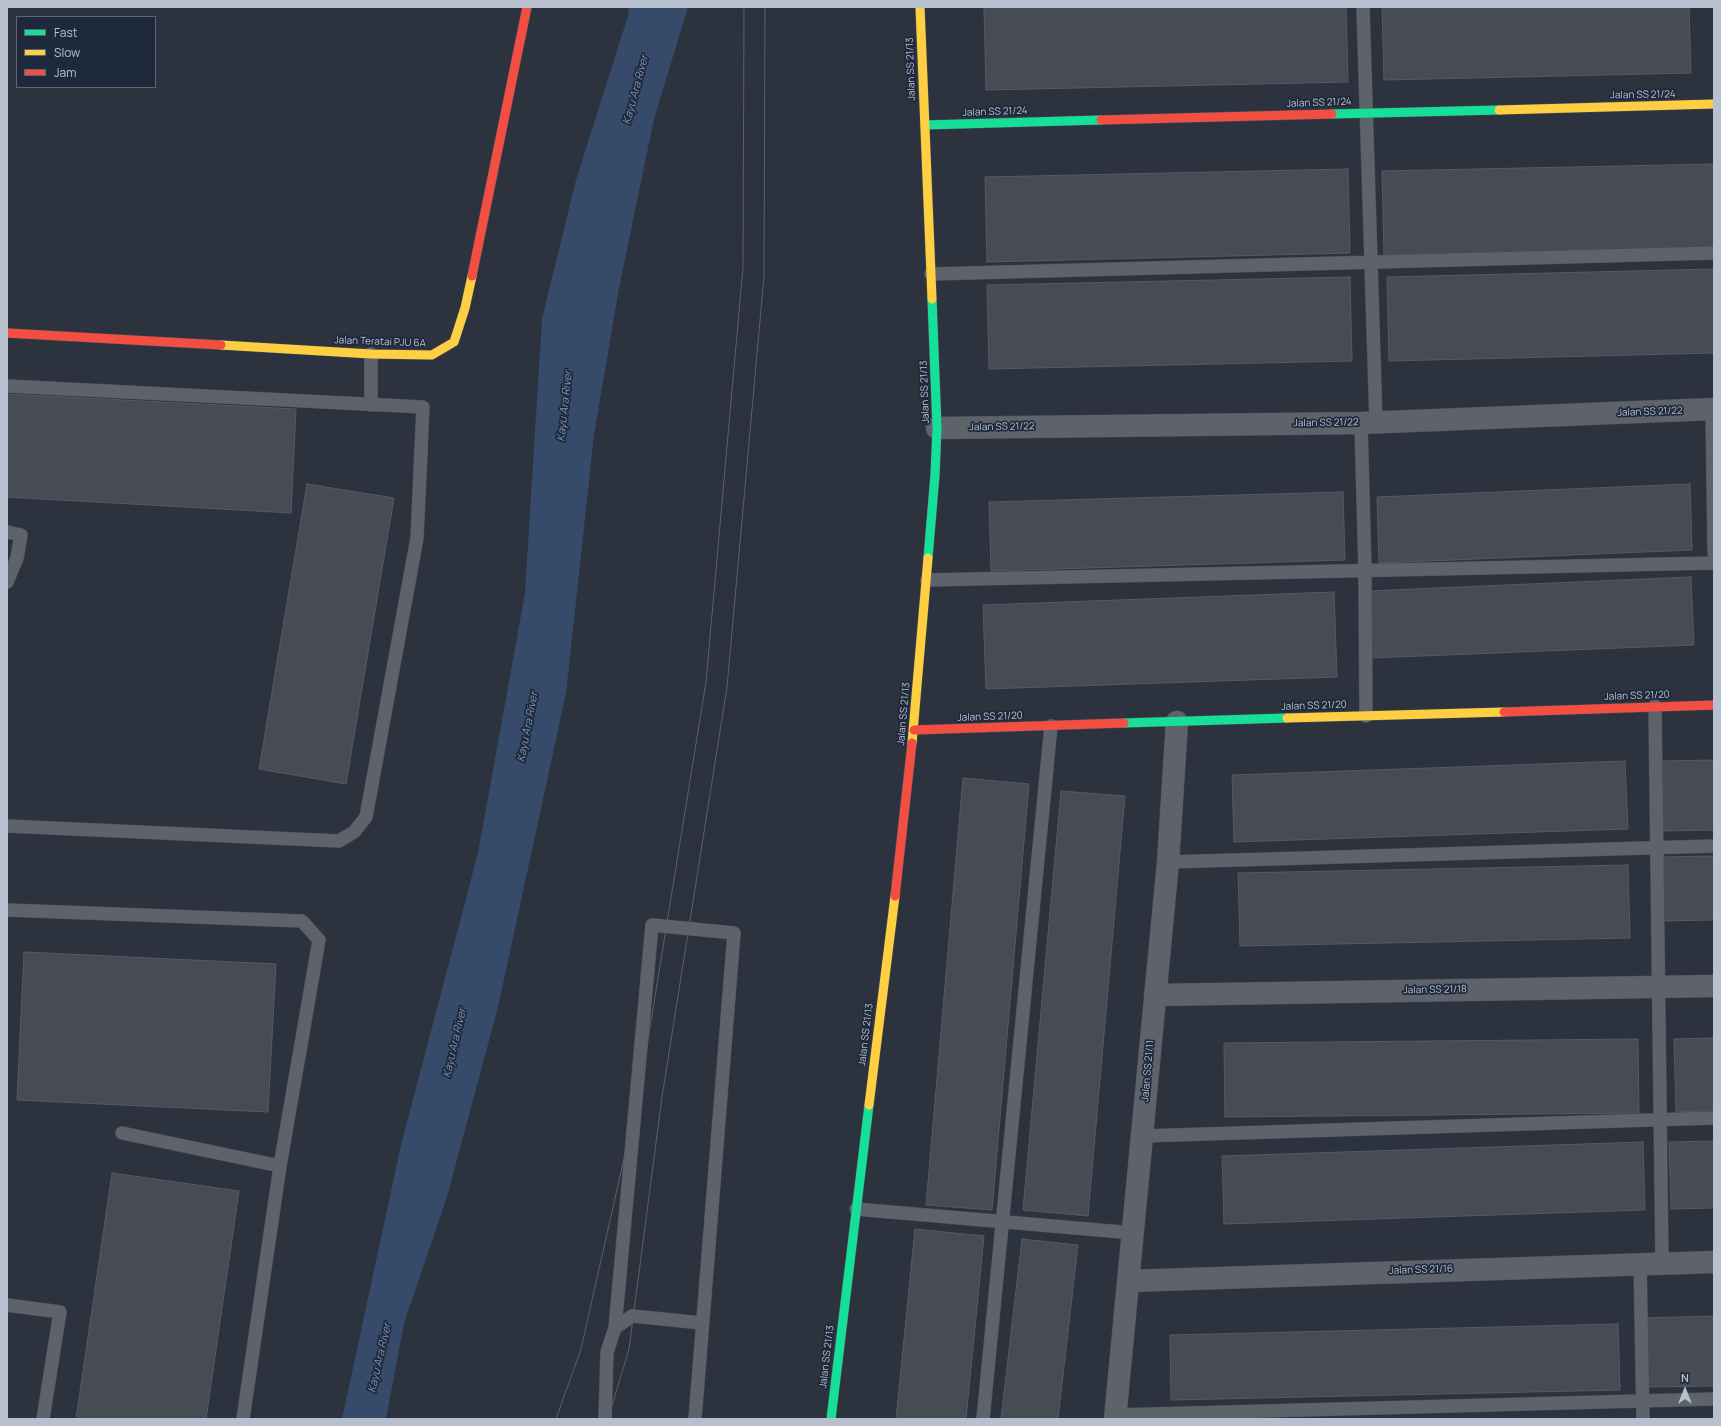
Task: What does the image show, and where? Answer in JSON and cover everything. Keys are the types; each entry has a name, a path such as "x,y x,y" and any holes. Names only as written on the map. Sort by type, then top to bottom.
{"street":[{"name":"Jalan Teratai PJU 6A","path":"7,332 371,354 432,355 454,342 465,308 527,7"},
{"name":"Jalan SS 21/13","path":"831,1419 914,730 927,580 937,428 920,7"},
{"name":"Jalan SS 21/24","path":"924,125 1714,104"},
{"name":"Jalan SS 21/22","path":"937,428 1369,422 1713,409"},
{"name":"Jalan SS 21/20","path":"914,730 1714,705"},
{"name":"Jalan SS 21/11","path":"1116,1417 1168,862 1177,722"},
{"name":"Jalan SS 21/18","path":"1155,995 1714,986"},
{"name":"Jalan SS 21/16","path":"1128,1281 1662,1262 1714,1262"}],"lane":[{"path":"1363,7 1371,263 1366,571 1366,716"},
{"path":"931,274 1714,253"},
{"path":"371,354 371,405"},
{"path":"7,386 423,407 417,538 366,817 354,832 339,842 7,826"},
{"path":"1713,409 1714,553"},
{"path":"7,532 21,535 17,558 7,582"},
{"path":"927,580 1714,563"},
{"path":"1654,706 1662,1262"},
{"path":"983,1419 1051,726"},
{"path":"1168,862 1657,846 1714,846"},
{"path":"7,910 302,921 319,940 280,1166 243,1419"},
{"path":"605,1419 607,1352 615,1328 652,925 734,933 695,1419"},
{"path":"1142,1136 1714,1118"},
{"path":"122,1133 280,1166"},
{"path":"856,1209 1133,1234"},
{"path":"1640,1263 1642,1419"},
{"path":"7,1306 60,1312 43,1419"},
{"path":"615,1328 632,1316 702,1323"},
{"path":"1116,1417 1714,1399"}],"water":[{"name":"Kayu Ara River","path":"629,7 688,7 654,119 619,288 594,435 566,693 498,1007 447,1197 404,1323 386,1419 342,1419 401,1145 478,853 525,593 542,319 576,180 628,16"}],"building":[{"path":"984,7 1346,7 1348,82 986,90"},
{"path":"1382,7 1689,7 1691,73 1384,80"},
{"path":"1714,164 1714,248 1384,255 1382,171"},
{"path":"1348,169 1350,253 987,262 985,177"},
{"path":"1714,269 1714,353 1389,361 1387,277"},
{"path":"1350,277 1352,361 989,369 987,285"},
{"path":"7,394 296,409 291,513 7,497"},
{"path":"307,484 394,498 346,784 259,769"},
{"path":"1690,484 1692,550 1379,563 1377,497"},
{"path":"1343,492 1345,560 991,571 989,502"},
{"path":"1691,577 1694,645 1371,658 1368,591"},
{"path":"1334,592 1337,677 986,689 983,605"},
{"path":"1714,760 1714,830 1663,831 1662,761"},
{"path":"1625,761 1628,829 1234,842 1232,775"},
{"path":"963,778 1029,784 992,1210 926,1205"},
{"path":"1061,791 1125,796 1088,1216 1023,1210"},
{"path":"1714,856 1714,920 1662,921 1661,857"},
{"path":"1628,865 1630,938 1240,946 1238,873"},
{"path":"24,952 276,964 268,1112 17,1100"},
{"path":"1714,1038 1714,1111 1676,1112 1674,1039"},
{"path":"1638,1039 1639,1113 1225,1117 1224,1043"},
{"path":"1714,1141 1714,1208 1671,1209 1669,1142"},
{"path":"1643,1142 1645,1210 1224,1224 1222,1156"},
{"path":"112,1173 239,1191 206,1419 76,1419"},
{"path":"915,1229 984,1236 966,1419 896,1419"},
{"path":"1022,1239 1078,1245 1058,1419 1001,1419"},
{"path":"1714,1316 1714,1386 1644,1387 1643,1318"},
{"path":"1618,1324 1620,1390 1171,1400 1170,1335"}],"tram line":[{"path":"556,1419 581,1349 641,1083 706,682 743,267 744,7"},
{"path":"608,1419 629,1349 662,1097 727,687 764,276 765,7"}],"traffic: fast":[{"path":"1332,114 1499,110"},
{"path":"925,125 1101,120"},
{"path":"928,558 935,475 937,428 932,299"},
{"path":"1124,723 1287,718"},
{"path":"831,1419 869,1105"}],"traffic: slow":[{"path":"920,7 932,299"},
{"path":"1499,110 1714,104"},
{"path":"221,345 371,354 432,355 454,342 465,308 472,276"},
{"path":"912,743 928,558"},
{"path":"1287,718 1504,712"},
{"path":"869,1105 895,896"}],"traffic: jam":[{"path":"472,276 527,7"},
{"path":"1101,120 1332,114"},
{"path":"7,333 221,345"},
{"path":"1504,712 1714,705"},
{"path":"914,730 1124,723"},
{"path":"895,896 912,743"}]}
